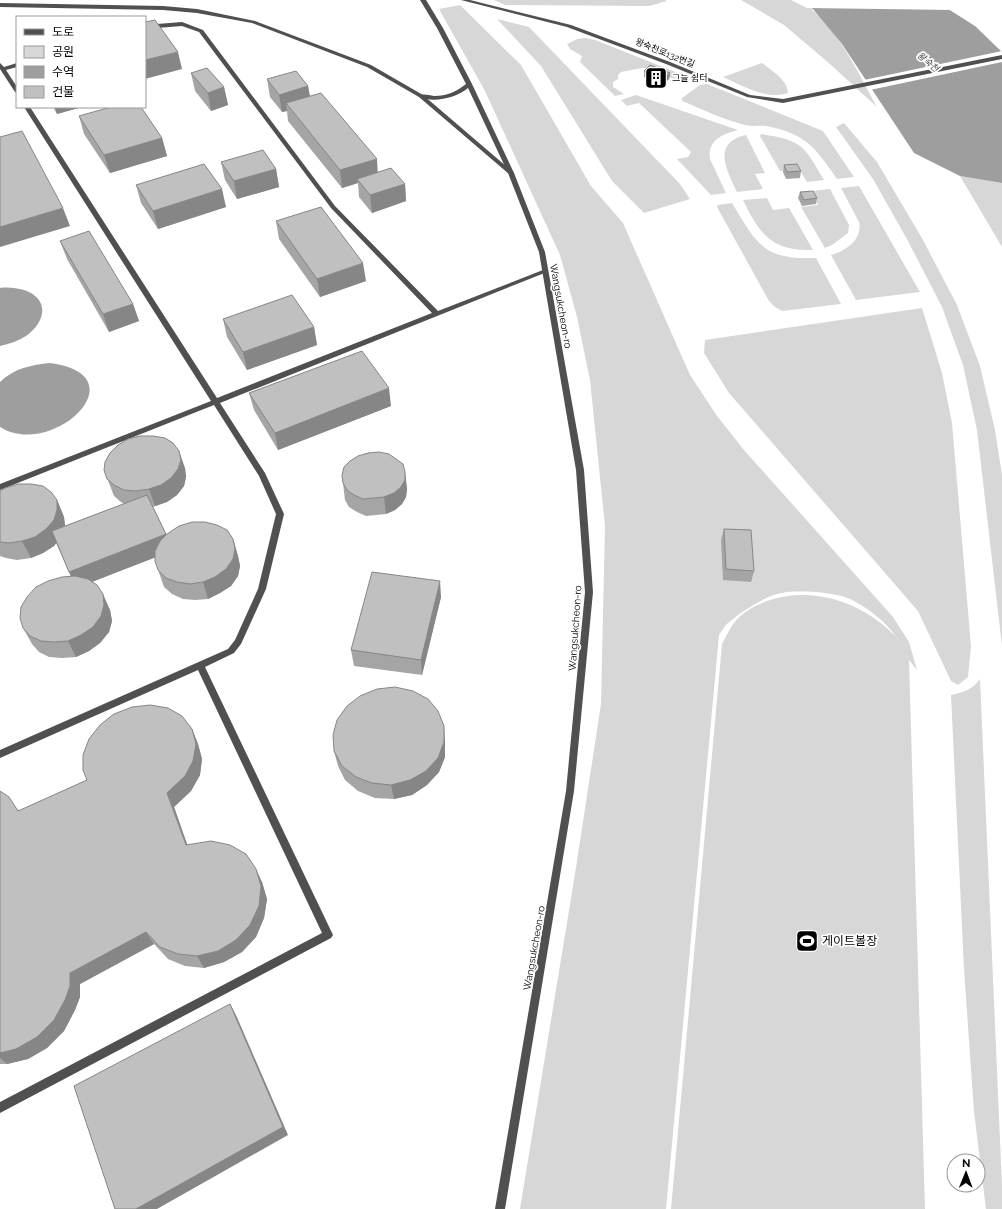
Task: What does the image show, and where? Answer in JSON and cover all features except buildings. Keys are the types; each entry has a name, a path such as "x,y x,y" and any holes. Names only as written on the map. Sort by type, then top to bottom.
{"street":[{"name":"Wangsukcheon-ro","path":"423,0 440,28 469,84 511,173 542,252 580,470 589,592 570,791 500,1209"},
{"name":"왕숙천로132번길","path":"464,0 569,26 668,63 750,96 783,101 1002,57"},
{"path":"0,5 163,8 197,11 253,22 369,66 421,96 511,173"},
{"path":"146,29 157,26 182,24 201,31 333,207 437,314"},
{"path":"16,65 1,67 16,90"},
{"path":"421,96 437,98 449,97 460,92 469,84"},
{"path":"0,754 231,651 238,642 262,589 280,514 262,474 28,108"},
{"path":"0,487 545,271"},
{"path":"0,1108 328,935 200,665"}],"green space":[{"path":"494,0 667,1 649,6 505,5"},
{"path":"741,0 794,0 807,6 819,16 842,45 877,107 784,25"},
{"path":"460,5 521,65 591,186 623,223 690,375 717,416 744,450 893,617 909,642 917,670 909,660 925,1209 671,1209 722,644 734,623 749,609 767,601 802,595 819,596 853,606 868,614 896,637 887,625 866,608 845,597 822,593 788,592 775,594 768,597 746,610 725,626 719,635 666,1209 520,1209 575,874 601,704 605,526 590,380 577,317 560,255 485,91 439,9"},
{"path":"497,19 529,27 680,184 690,199 644,213 612,181 541,66"},
{"path":"585,38 595,40 683,75 674,79 648,68 621,72 618,75 618,79 613,82 613,87 624,94 615,96 580,62 582,56 570,49 567,44 577,39"},
{"path":"762,63 782,80 788,93 771,95 747,88 723,77"},
{"path":"707,84 823,131 854,177 837,179 816,150 791,133 766,126 748,126 737,123 682,101 682,98 700,85"},
{"path":"636,95 738,130 717,139 711,147 710,152 710,159 726,193 711,195 677,159 688,157 691,152 639,103 627,106 621,100"},
{"path":"844,123 877,162 923,240 957,305 980,366 995,430 1002,475 1002,646 977,430 963,365 942,307 908,241 873,179 836,127"},
{"path":"761,134 786,139 801,146 812,159 824,180 807,182 799,169 780,171 760,136"},
{"path":"746,135 765,173 755,174 763,189 737,192 726,167 725,151 728,144 735,139"},
{"path":"960,176 1002,183 1002,247"},
{"path":"859,186 920,292 856,300 831,255 842,251 856,239 860,228 859,222 841,188"},
{"path":"830,189 849,225 848,233 832,245 825,248 801,207 818,205 811,191"},
{"path":"767,198 773,210 789,208 813,250 787,248 777,244 762,231 755,223 743,200"},
{"path":"732,203 748,229 764,247 784,256 816,258 841,304 782,311 775,307 769,301 717,207 718,205"},
{"path":"922,308 942,373 952,423 971,646 968,677 958,685 951,681 918,611 729,393 704,353 705,340"},
{"path":"980,679 1002,1209 986,1209 984,1193 986,1193 986,1153 979,1153 974,1112 964,969 951,695 960,693 974,686"}],"water":[{"name":"왕숙천","path":"793,0 934,0 975,26 1002,52 1002,183 960,176 914,153 842,44 813,9"},
{"path":"0,288 24,290 33,294 42,305 42,312 38,325 26,336 0,346"},
{"path":"50,363 76,371 88,383 88,397 79,412 63,424 43,433 21,434 0,427 0,382 5,377 17,370 30,366"}],"pier":[{"path":"791,0 938,0 953,10 807,8"},
{"path":"1002,51 1002,62 870,90 864,80"}],"place":[{"name":"그늘 쉼터","path":"656,78"},
{"name":"게이트볼장","path":"807,941"}]}
